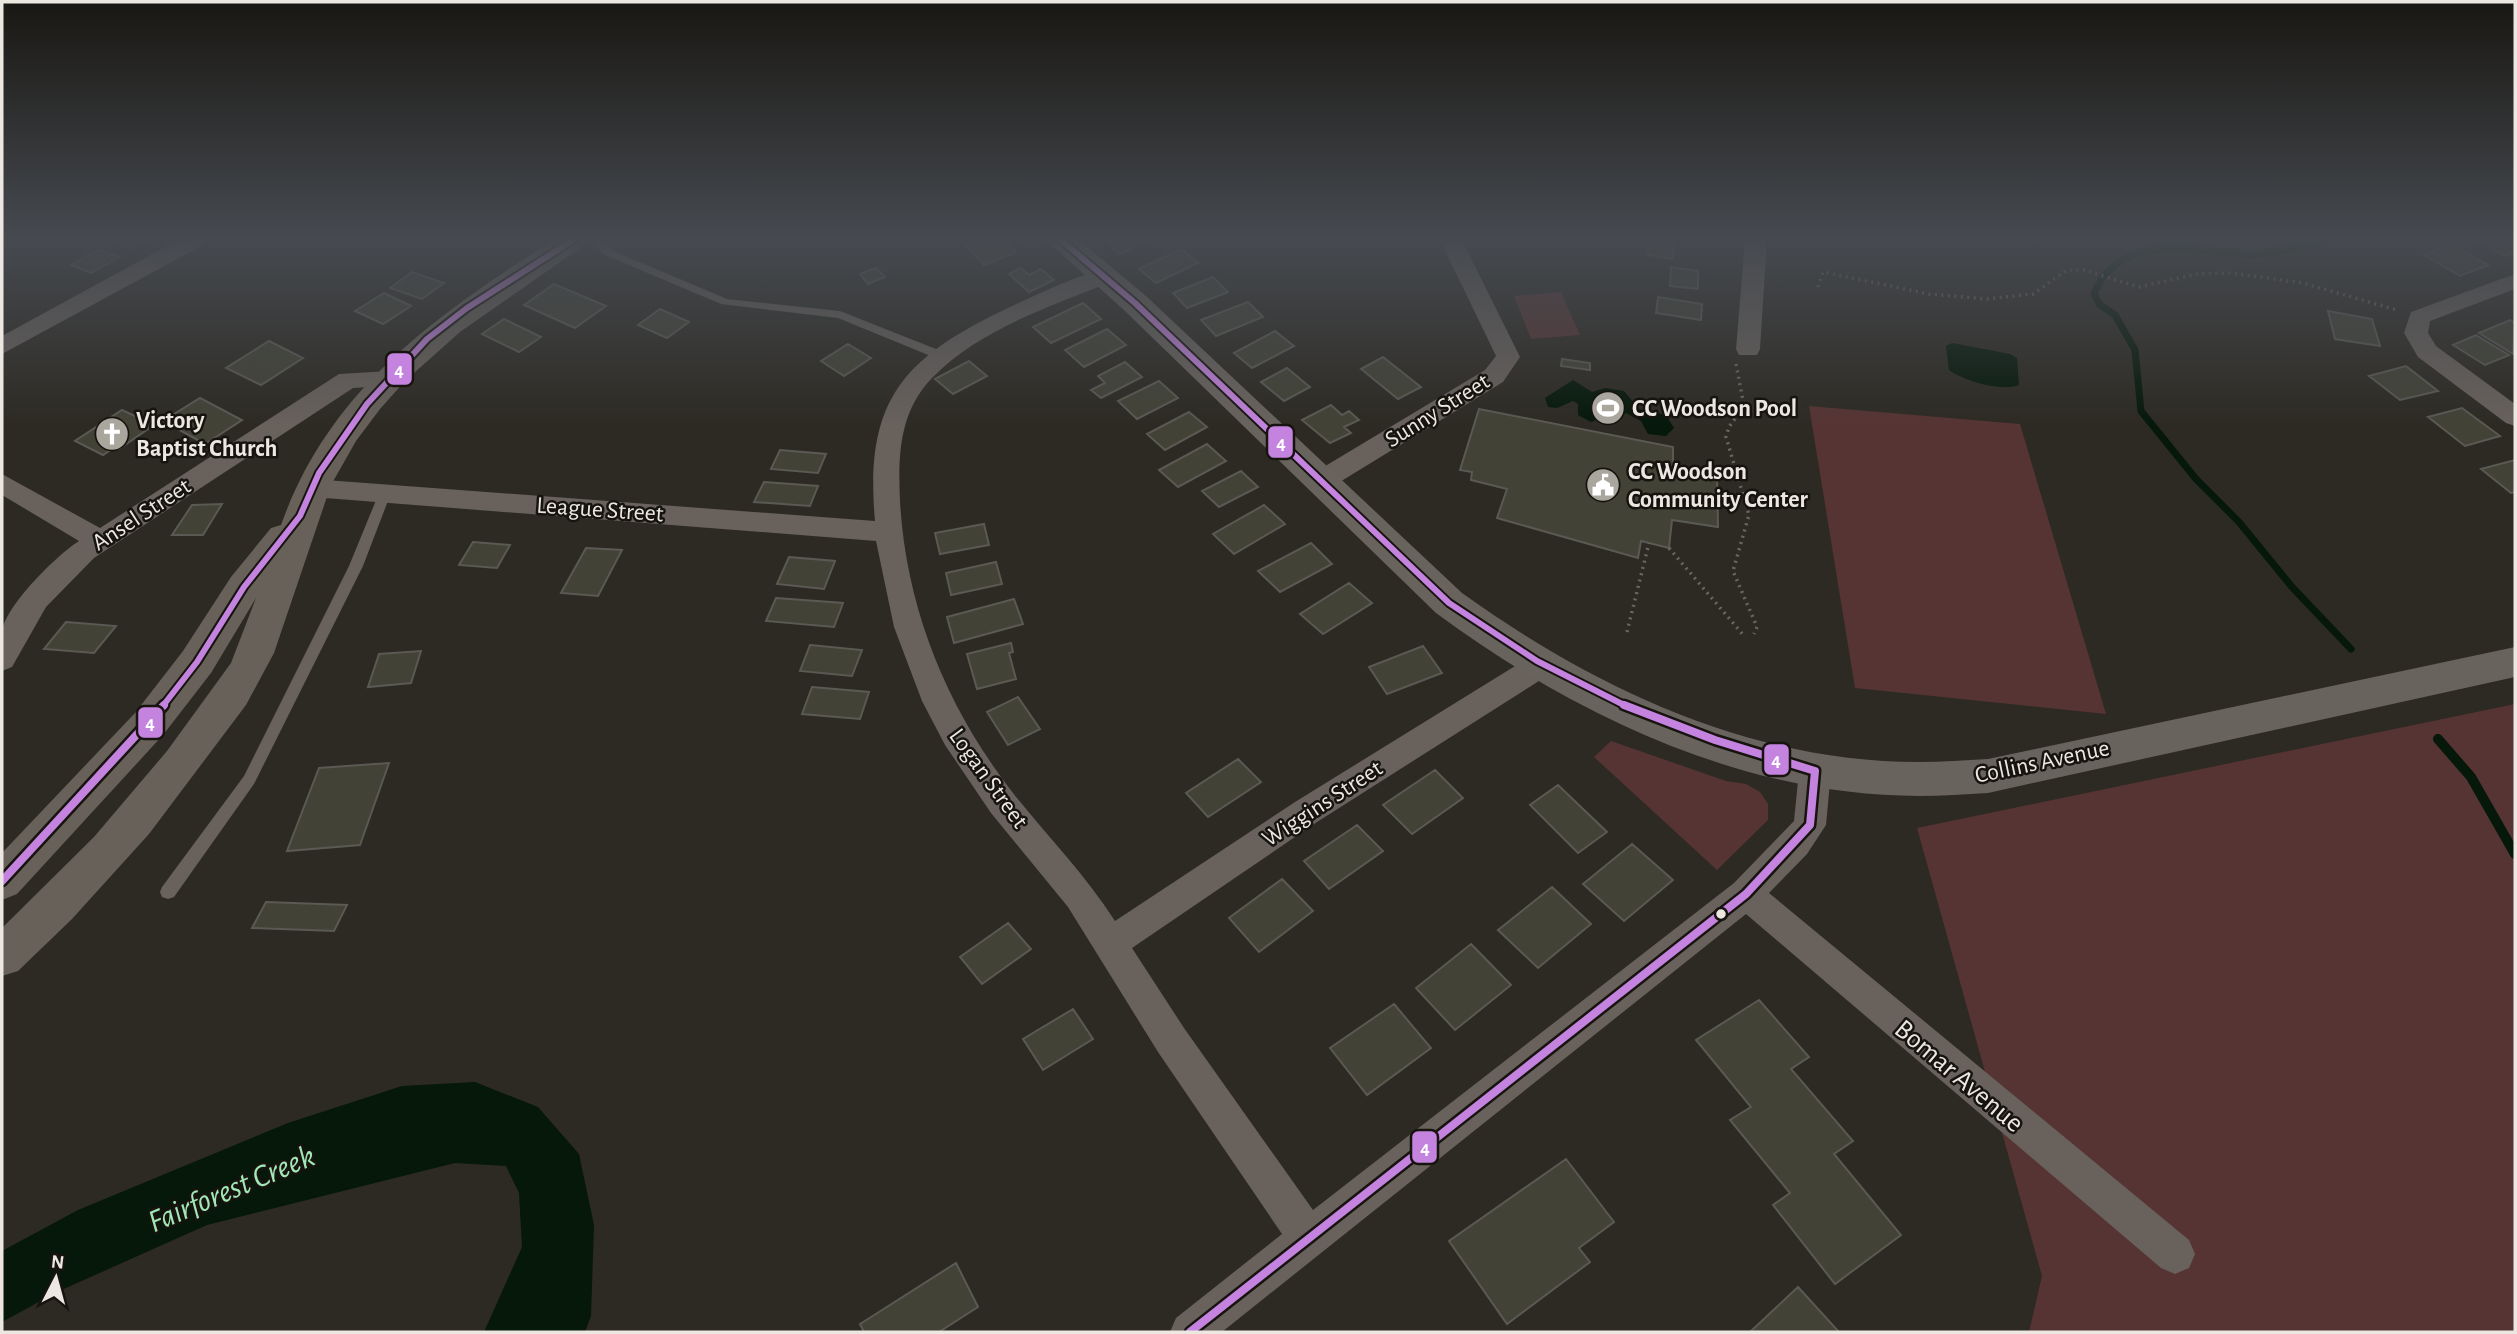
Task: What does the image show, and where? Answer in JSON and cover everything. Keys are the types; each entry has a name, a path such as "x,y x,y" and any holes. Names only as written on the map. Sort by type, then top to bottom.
{"main road":[{"path":"2,881 66,816 149,724 197,662 244,587 306,502 343,434 427,339 477,302"},
{"path":"2,956 82,879 134,823 222,707 254,654 306,502"}],"street":[{"path":"2,346 82,302"},
{"name":"Logan Street","path":"1046,302 1000,323 942,356 907,391 890,428 886,479 888,531 899,601 937,703 966,754 1003,805 1056,865 1310,1240"},
{"path":"1133,302 1450,603 1493,638 1539,666"},
{"name":"Sunny Street","path":"1321,481 1494,376 1503,367 1508,357 1482,302"},
{"path":"1748,349 1751,302"},
{"path":"2458,302 2419,317 2416,333 2427,351 2515,417"},
{"name":"Ansel Street","path":"2,659 26,615 58,574 99,540 348,380 390,379"},
{"path":"2,483 99,540"},
{"name":"League Street","path":"306,502 386,493 888,531"},
{"name":"Collins Avenue","path":"1539,666 1569,684 1672,729 1815,771 1876,777 1989,776 2515,662"},
{"name":"Wiggins Street","path":"1109,944 1306,812 1539,666"},
{"path":"1190,1332 1310,1240 1580,1021 1746,894 1795,844 1810,824 1815,771"},
{"name":"Bomar Avenue","path":"1746,894 2175,1254"}],"lane":[{"path":"728,302 840,315 942,356"},
{"path":"168,892 249,780 350,577 386,493"}],"path":[{"path":"2374,302 2397,310"},
{"path":"1748,349 1738,350 1735,370 1745,399 1743,408 1729,422 1726,434 1727,448 1750,517 1733,571 1757,627 1754,634"},
{"path":"1627,632 1649,543"},
{"path":"1669,548 1745,637"}],"shaded area":[{"path":"1516,302 1566,302 1580,335 1531,339"},
{"path":"1809,406 2020,424 2106,714 1855,688"},
{"path":"2515,704 2515,1332 2029,1332 2042,1276 1917,828"},
{"path":"1611,741 1726,781 1746,784 1760,792 1768,804 1768,820 1717,870 1594,757"}],"water":[{"path":"1952,343 2010,354 2017,358 2019,385 2003,387 1983,384 1949,370 1946,346"},
{"name":"CC Woodson Pool","path":"1573,380 1592,392 1605,388 1624,391 1639,409 1666,415 1674,428 1666,436 1648,434 1641,421 1626,413 1609,422 1601,418 1591,422 1578,415 1578,404 1573,401 1557,408 1548,407 1545,398"},
{"name":"Fairforest Creek","path":"475,1082 538,1107 579,1154 594,1225 591,1316 585,1332 484,1332 522,1247 519,1193 506,1166 455,1163 207,1225 57,1292 2,1322 2,1251 78,1210 288,1123 402,1086"}],"building":[{"path":"369,302 403,302 411,306 383,324 355,311"},
{"path":"528,302 597,302 606,306 575,328 524,305"},
{"path":"1182,302 1202,302 1187,308"},
{"path":"1247,302 1263,317 1216,336 1201,320"},
{"path":"1657,302 1702,304 1701,320 1656,313"},
{"path":"1083,303 1101,319 1051,343 1033,327"},
{"path":"660,309 689,322 667,338 638,325"},
{"path":"2328,311 2372,319 2380,346 2335,339"},
{"path":"504,319 541,337 519,352 482,334"},
{"path":"2510,320 2515,323 2513,354 2479,333"},
{"path":"1107,329 1126,345 1084,367 1065,350"},
{"path":"1275,331 1294,346 1252,368 1234,353"},
{"path":"2476,335 2509,355 2485,365 2453,345"},
{"path":"269,341 303,358 261,385 226,368"},
{"path":"848,344 871,358 844,376 821,361"},
{"path":"1383,357 1421,387 1398,399 1361,369"},
{"path":"1562,359 1590,363 1590,370 1561,366"},
{"path":"969,361 987,376 953,394 935,379"},
{"path":"1125,362 1142,377 1101,398 1091,390 1105,383 1098,376"},
{"path":"2406,366 2438,391 2400,400 2369,376"},
{"path":"1287,368 1310,387 1284,401 1261,382"},
{"path":"1159,381 1178,398 1137,419 1118,401"},
{"path":"200,398 242,420 205,444 163,421"},
{"path":"1331,405 1342,415 1349,411 1359,420 1344,427 1351,433 1330,443 1302,420"},
{"path":"2462,408 2500,436 2465,446 2428,417"},
{"name":"CC Woodson Community Center","path":"1479,409 1673,447 1673,467 1717,474 1718,527 1672,520 1669,548 1641,541 1638,558 1497,518 1507,489 1471,480 1472,472 1460,470"},
{"path":"122,410 154,425 119,449 115,447 103,455 75,441"},
{"path":"1189,412 1207,427 1165,450 1147,434"},
{"path":"1207,444 1226,461 1178,487 1159,470"},
{"path":"780,450 826,454 818,473 771,469"},
{"path":"2515,460 2515,492 2511,493 2481,469"},
{"path":"1241,471 1258,487 1219,507 1202,491"},
{"path":"764,482 818,486 810,506 754,502"},
{"path":"222,504 203,535 172,535 192,505"},
{"path":"1264,505 1285,524 1234,554 1213,534"},
{"path":"984,524 989,545 940,554 935,533"},
{"path":"473,542 510,545 497,568 459,565"},
{"path":"1311,543 1332,564 1280,592 1258,571"},
{"path":"586,548 622,550 598,596 561,593"},
{"path":"789,557 835,561 824,589 777,584"},
{"path":"996,562 1002,584 951,595 946,573"},
{"path":"1349,583 1372,603 1323,634 1300,614"},
{"path":"776,598 843,603 834,627 766,621"},
{"path":"1014,599 1023,624 954,643 947,617"},
{"path":"66,622 116,626 94,653 44,649"},
{"path":"1011,643 1013,652 1009,653 1016,679 977,689 967,654"},
{"path":"810,645 862,650 852,676 800,671"},
{"path":"1423,646 1442,673 1387,694 1369,667"},
{"path":"421,651 411,683 368,687 379,654"},
{"path":"812,687 869,692 860,719 802,714"},
{"path":"1018,697 1040,729 1008,745 987,712"},
{"path":"1238,759 1261,782 1208,817 1186,793"},
{"path":"389,763 360,845 287,851 319,768"},
{"path":"1435,770 1463,798 1412,834 1383,805"},
{"path":"1558,785 1607,832 1578,853 1530,805"},
{"path":"1357,825 1383,851 1329,889 1304,861"},
{"path":"1632,844 1673,880 1624,921 1583,884"},
{"path":"1282,879 1313,911 1259,952 1229,918"},
{"path":"1552,887 1591,924 1538,968 1498,930"},
{"path":"266,902 347,905 334,931 252,928"},
{"path":"1008,923 1031,949 982,984 960,957"},
{"path":"1471,944 1511,985 1455,1030 1416,988"},
{"path":"1759,1000 1809,1057 1791,1069 1853,1141 1834,1154 1901,1235 1835,1284 1773,1205 1790,1193 1730,1120 1751,1107 1696,1040"},
{"path":"1394,1004 1431,1048 1367,1095 1330,1048"},
{"path":"1073,1009 1093,1039 1043,1070 1023,1039"},
{"path":"1566,1159 1614,1222 1579,1248 1590,1262 1507,1324 1449,1241"},
{"path":"956,1263 978,1307 939,1332 864,1332 860,1324"},
{"path":"1798,1287 1839,1332 1750,1332"}],"waterway":[{"path":"2098,302 2115,315 2135,350 2141,411 2196,479 2239,522 2292,587 2351,649"},
{"path":"2438,739 2471,777 2515,854"}],"transit line":[{"name":"4","path":"2,881 149,724 197,662 244,587 300,516 319,473 367,404 427,339 476,302"},
{"name":"4","path":"1134,302 1449,603 1493,634 1537,661 1624,705 1715,740 1815,771 1810,825 1746,894 1190,1332"}],"place":[{"name":"CC Woodson Pool","path":"1608,408"},
{"name":"Victory Baptist Church","path":"112,434"},
{"name":"CC Woodson Community Center","path":"1603,485"}]}
